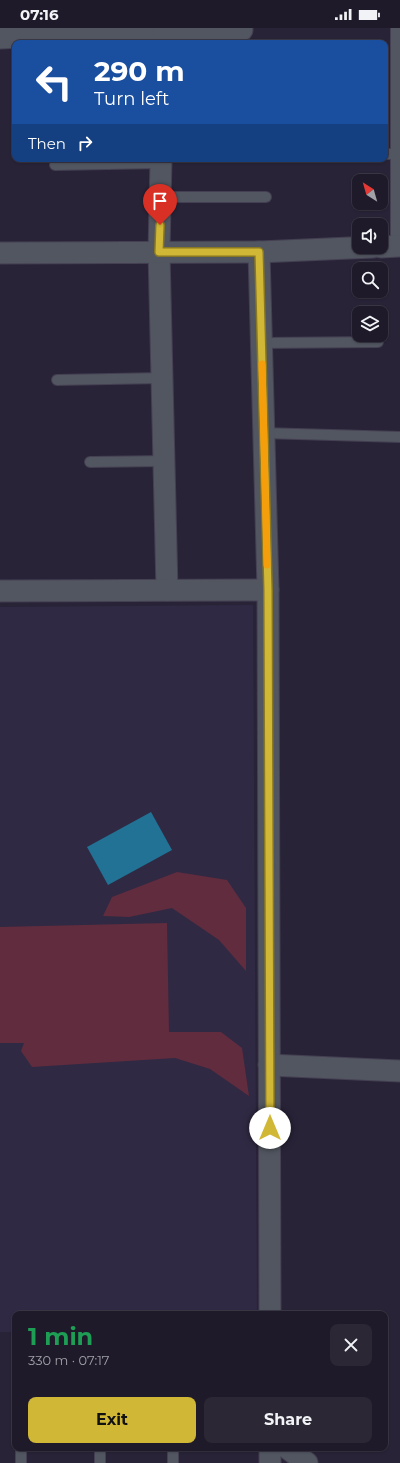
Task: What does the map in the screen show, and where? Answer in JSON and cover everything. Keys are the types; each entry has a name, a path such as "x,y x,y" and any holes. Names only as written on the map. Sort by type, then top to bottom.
{"street":[{"path":"0,38 164,34 242,30"},
{"path":"161,162 159,252 167,590"},
{"path":"0,253 259,252 352,248"},
{"path":"259,252 268,590 270,1311"},
{"path":"0,591 268,590"},
{"path":"269,1065 400,1071"},
{"path":"270,1451 270,1463"},
{"path":"291,1451 307,1463"}],"lane":[{"path":"392,246 396,154 396,28"},
{"path":"388,154 396,154"},
{"path":"55,165 134,162"},
{"path":"161,197 266,197"},
{"path":"262,342 352,342"},
{"path":"57,380 162,378"},
{"path":"264,433 400,437"},
{"path":"90,462 164,461"},
{"path":"21,1451 21,1463"},
{"path":"100,1451 100,1463"},
{"path":"173,1451 173,1463"}],"shaded area":[{"path":"253,605 257,1311 12,1311 12,1332 0,1332 0,607"},
{"path":"177,872 227,880 246,908 246,971 219,940 172,908 129,917 103,916 112,897"},
{"path":"167,923 169,1032 221,1032 242,1048 249,1096 210,1069 175,1058 32,1067 21,1051 24,1043 0,1043 0,927"}],"water":[{"path":"151,812 172,850 108,885 87,847"}],"slow traffic":[{"path":"262,364 267,565"}],"route":[{"path":"160,225 159,252 259,252 268,590 270,1128"}]}
